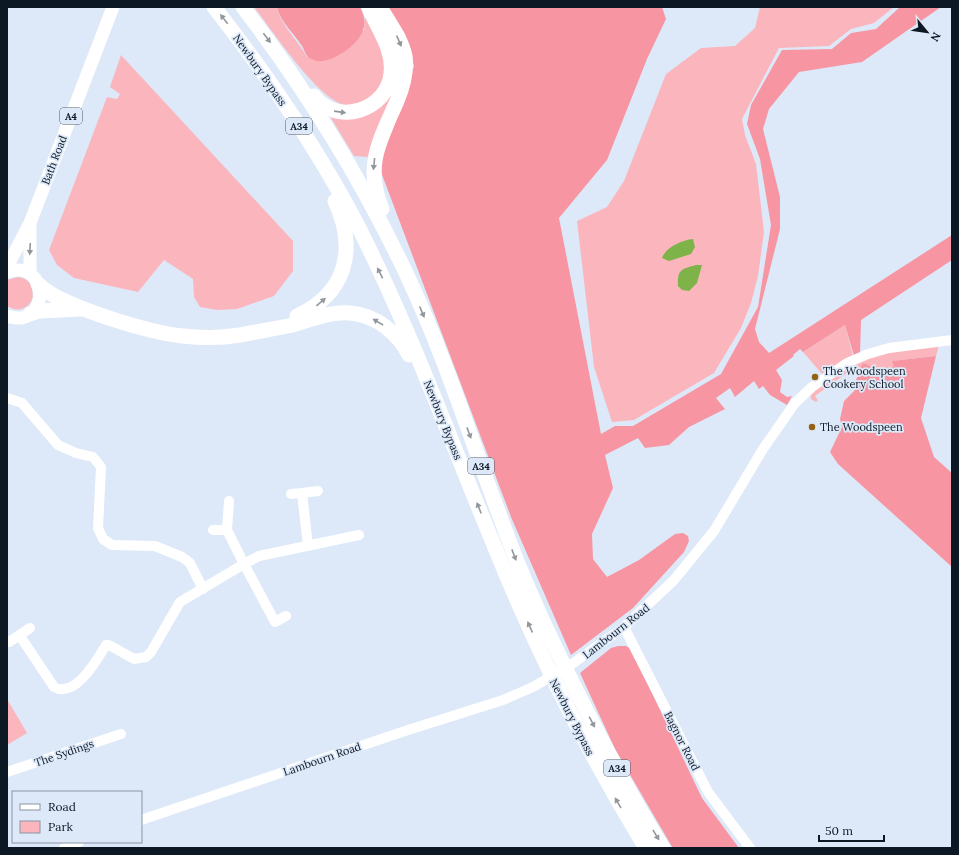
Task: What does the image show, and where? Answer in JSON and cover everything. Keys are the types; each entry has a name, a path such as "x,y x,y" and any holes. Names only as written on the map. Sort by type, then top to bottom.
{"highway":[{"name":"Newbury Bypass","path":"214,7 265,75 300,128 358,226 401,319 496,552 545,663 611,790 646,848"},
{"name":"Newbury Bypass","path":"243,7 282,59 327,125 347,160 407,276 445,368 517,563 574,687 627,786 664,848"},
{"path":"282,59 316,100 327,108 339,112 352,113 371,105 386,89 392,71 389,54 369,7"},
{"path":"380,7 396,32 402,48 405,74 401,90 375,153 373,175 376,191 396,239 407,276"},
{"path":"275,327 311,309 325,298 331,292 342,273 346,256 346,236 338,208 300,128"},
{"path":"34,279 52,295 82,309 160,332 182,336 200,337 238,335 275,327 288,326 324,315 344,312 371,318 394,334 403,344 422,379 434,397"},
{"path":"27,315 39,311 82,309"}],"main road":[{"name":"Bath Road","path":"7,267 30,223 113,8"},
{"name":"Bath Road","path":"27,315 40,301 40,291 34,279 30,223"},
{"path":"7,272 19,270 34,279"},
{"path":"7,316 14,318 27,315"},
{"path":"7,326 27,315"}],"street":[{"name":"Lambourn Road","path":"142,820 399,733 503,700 533,687 572,664 624,627 674,580 714,531 763,449 795,403 812,387 847,363 868,354 889,348 952,340"},
{"path":"8,400 22,403 58,445 76,453 93,456 101,467 98,528 103,539 112,545 155,546 182,557 190,563 203,589"},
{"path":"291,494 318,492"},
{"path":"302,493 308,546"},
{"path":"229,501 227,530 271,624 286,616"},
{"path":"213,530 227,530"},
{"path":"20,636 54,687 59,690 67,689 84,678 92,669 106,646 109,645 134,659 146,656 151,652 180,602 259,556 359,535"},
{"name":"Bagnor Road","path":"624,627 708,792 750,848"},
{"path":"9,642 30,628"},
{"name":"The Sydings","path":"7,772 121,734"},
{"path":"64,848 76,843"}],"green space":[{"path":"254,7 277,7 286,27 307,57 364,30 365,16 384,52 386,73 372,100 355,105 345,105 334,100 322,91 296,63"},
{"path":"760,7 894,7 874,23 851,29 829,46 779,48 742,119 745,135 756,164 764,232 758,276 751,303 741,328 714,373 634,420 612,422 594,367 577,221 607,207 624,181 666,74 701,48 735,46 755,28"},
{"path":"121,55 293,241 293,271 274,296 237,309 217,310 200,307 194,297 193,279 164,260 138,292 74,278 57,265 49,250 107,97 117,99 120,94 110,87"},
{"path":"400,76 369,157 354,156 331,118 332,116 342,117"},
{"path":"18,277 26,279 32,290 33,297 29,304 23,309 15,309 7,306 7,280"},
{"path":"845,325 853,356 823,375 803,352"},
{"path":"939,345 936,356 893,361 894,367 872,371 863,363 858,371 852,373 850,371 815,396 818,400 816,402 811,399 810,393 843,369 854,363 890,352"},
{"path":"7,699 27,733 7,745"}],"shaded area":[{"path":"277,7 360,7 364,18 364,27 356,42 344,52 329,60 316,61 307,56 302,46 281,18"},
{"path":"388,7 662,7 666,19 647,59 607,160 559,218 601,434 615,426 633,426 721,374 758,307 771,225 760,159 747,124 751,105 782,50 832,49 851,33 876,29 900,7 941,7 862,62 799,72 769,109 763,129 780,197 780,229 755,329 759,342 769,353 952,235 952,260 861,320 860,354 854,356 845,325 803,352 800,349 793,355 794,356 776,370 782,380 780,392 787,397 792,396 787,405 770,395 763,386 759,389 754,381 735,397 730,388 716,398 725,409 689,427 669,445 645,448 638,438 605,455 613,488 592,534 593,559 607,577 639,560 675,534 683,533 688,536 689,541 684,552 633,608 571,655 511,517 378,164 393,129 414,66 405,34"},
{"path":"693,239 695,247 691,254 669,261 662,258 671,247"},
{"path":"696,265 702,265 697,283 689,291 682,290 678,286 678,276 684,269"},
{"path":"936,356 921,418 934,457 952,473 952,567 838,464 830,452 842,427 840,419 844,401 857,388 854,385 858,382 856,379 860,374 858,371 863,363 870,366 872,371 894,367 892,361"},
{"path":"626,646 631,649 702,798 739,848 673,848 671,845 615,749 580,673 611,648"}],"place":[{"name":"The Woodspeen Cookery School","path":"815,377"},
{"name":"The Woodspeen","path":"812,427"}]}
